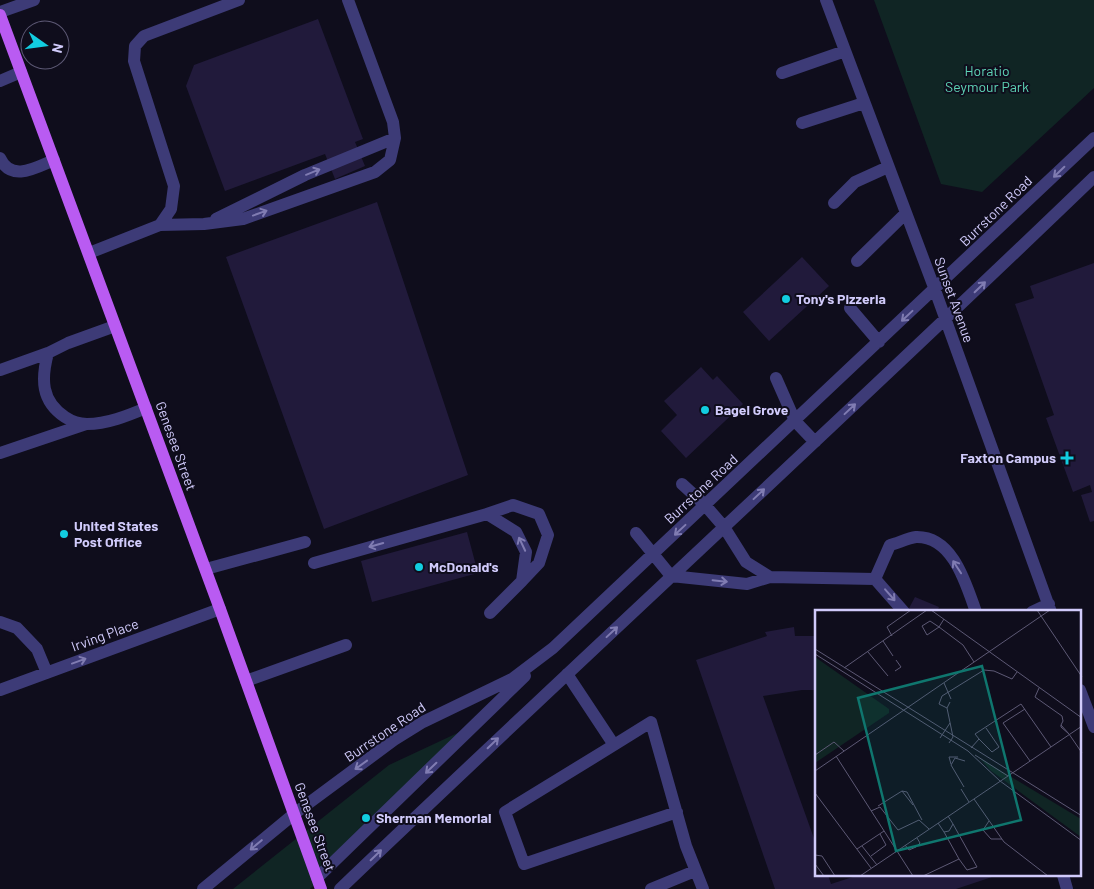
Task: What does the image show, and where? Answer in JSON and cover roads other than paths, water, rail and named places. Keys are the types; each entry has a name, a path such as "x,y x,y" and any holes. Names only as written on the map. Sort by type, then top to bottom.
{"main road":[{"name":"Genesee Street","path":"0,14 206,569 319,884"}],"street":[{"path":"0,14 34,0"},
{"path":"160,225 171,209 174,186 134,61 135,46 144,36 239,0"},
{"path":"89,253 160,225 207,224 242,219 375,172 390,160 396,138 393,122 348,0"},
{"name":"Sunset Avenue","path":"826,0 1050,608"},
{"path":"782,73 846,51"},
{"path":"0,81 21,72"},
{"path":"802,123 864,103"},
{"path":"207,224 305,175 396,138"},
{"name":"Burrstone Road","path":"203,889 294,814 394,740 422,722 512,679 553,648 1094,138"},
{"path":"0,158 3,164 12,170 24,172 54,160"},
{"path":"834,203 855,182 888,167"},
{"path":"340,889 945,320 1094,177"},
{"path":"857,261 906,213"},
{"path":"850,308 879,342"},
{"path":"0,370 115,326"},
{"path":"48,353 45,366 44,389 54,410 71,420 86,424"},
{"path":"776,378 795,421 815,442"},
{"path":"0,453 86,424 122,418 146,408"},
{"path":"682,484 724,527 746,562 770,577"},
{"path":"314,563 487,514 512,505 539,514 548,535 538,563 490,613"},
{"path":"487,514 516,532 526,552 522,581"},
{"path":"636,533 671,576 747,584 770,577 876,579 902,610"},
{"path":"876,579 890,545 916,537 937,541 960,568 975,610"},
{"path":"206,569 305,542"},
{"name":"Irving Place","path":"0,690 220,609"},
{"path":"0,622 17,628 37,649 47,673"},
{"path":"246,681 346,645"},
{"path":"319,884 553,648"},
{"path":"567,674 614,746"},
{"path":"1082,695 1094,727"},
{"path":"677,812 524,864 505,812 651,722 677,812 686,846 702,889"},
{"path":"651,889 695,872"},
{"path":"1063,876 1067,889"}],"place":[{"name":"Tony's Pizzeria","path":"786,299"},
{"name":"Bagel Grove","path":"705,410"},
{"name":"Faxton Campus","path":"1067,458"},
{"name":"United States Post Office","path":"64,534"},
{"name":"McDonald's","path":"419,567"},
{"name":"Sherman Memorial","path":"366,818"}],"park label":[{"name":"Horatio Seymour Park","path":"987,79"}]}
